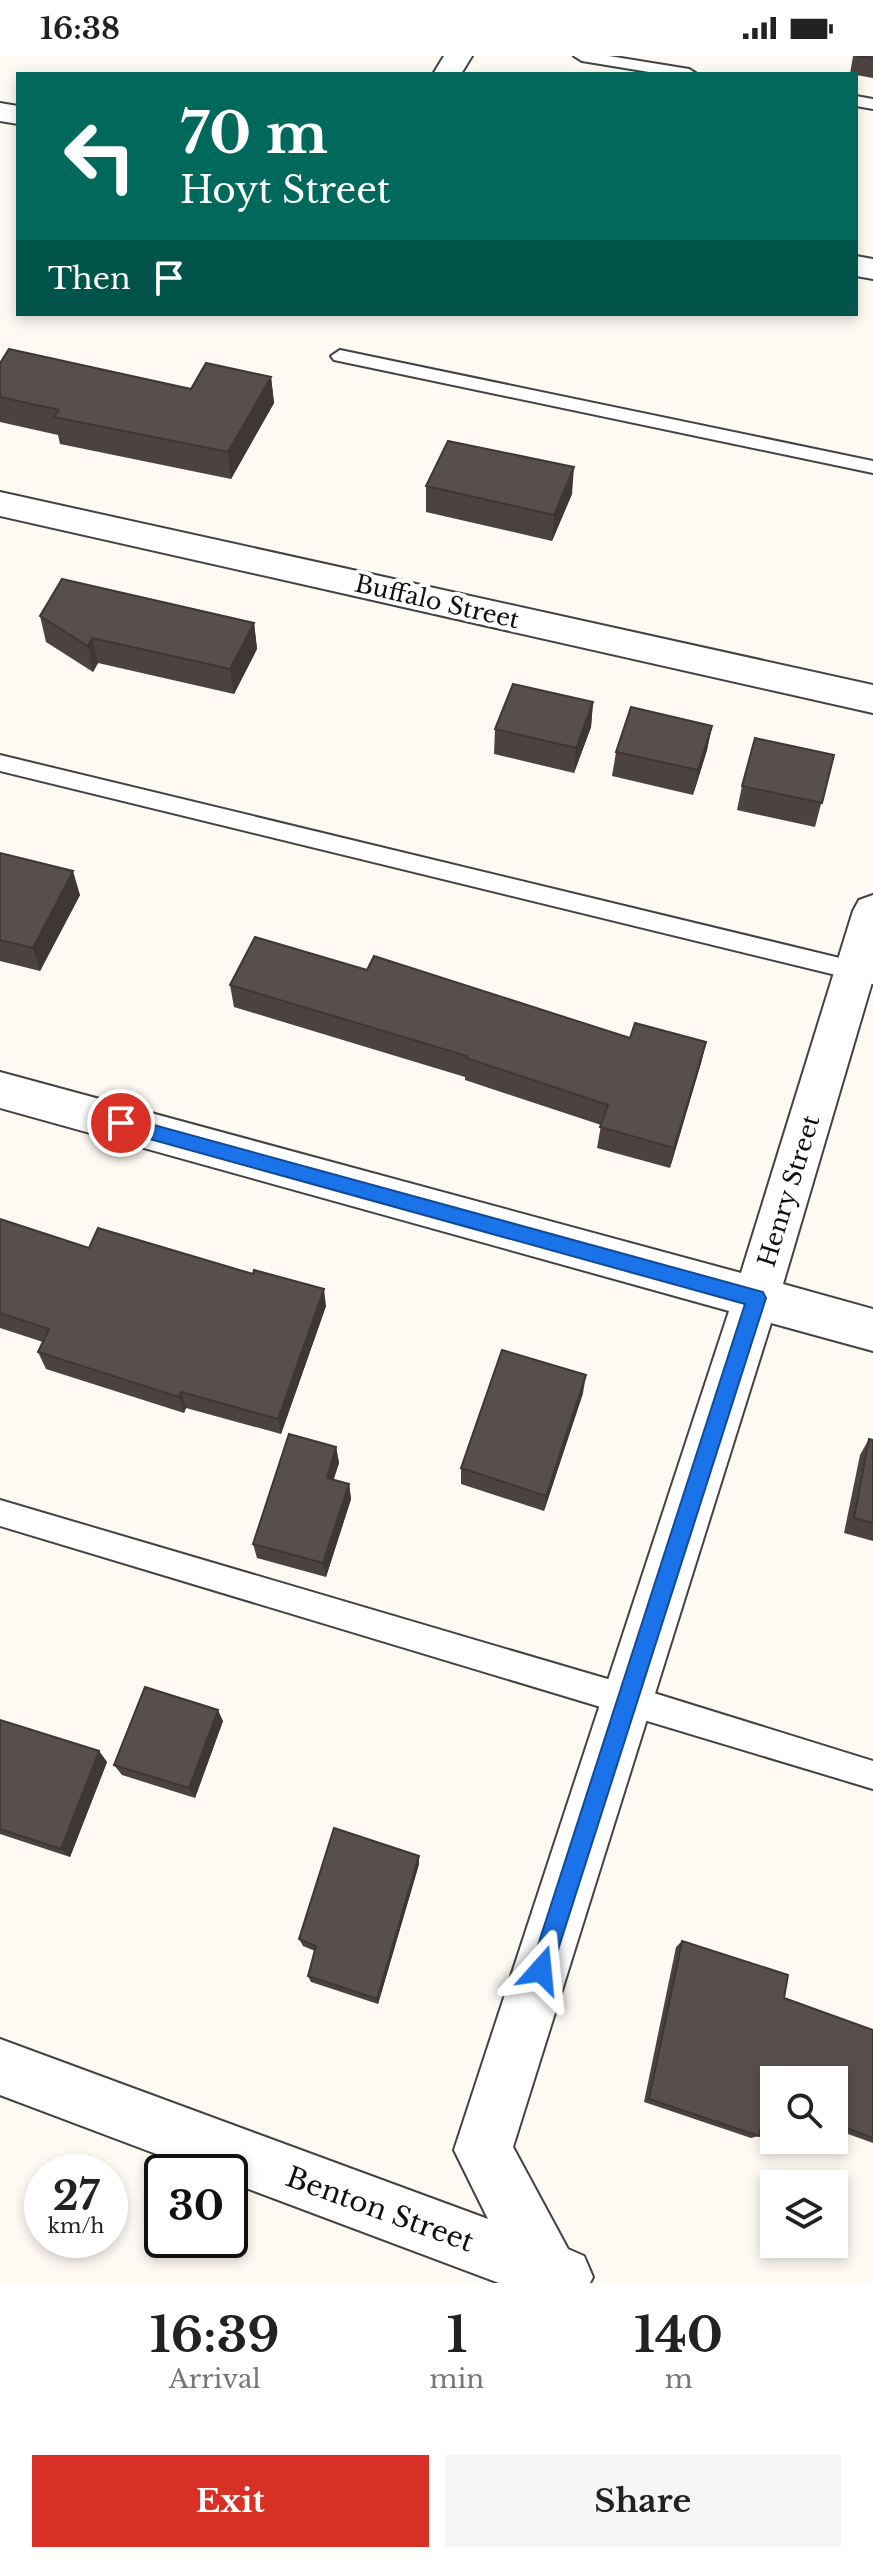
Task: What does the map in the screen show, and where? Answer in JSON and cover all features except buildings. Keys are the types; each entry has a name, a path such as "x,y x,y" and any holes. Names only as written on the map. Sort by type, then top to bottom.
{"street":[{"name":"Buffalo Street","path":"0,504 873,699"},
{"name":"Henry Street","path":"562,2280 483,2150 756,1298 864,973 873,911"},
{"path":"0,1090 873,1330"},
{"name":"Benton Street","path":"0,2067 562,2280"}],"lane":[{"path":"582,56 677,72"},
{"path":"340,356 873,467"},
{"path":"0,763 864,973"},
{"path":"0,1513 873,1775"}],"route":[{"path":"121,1123 756,1298 541,1970"}]}
